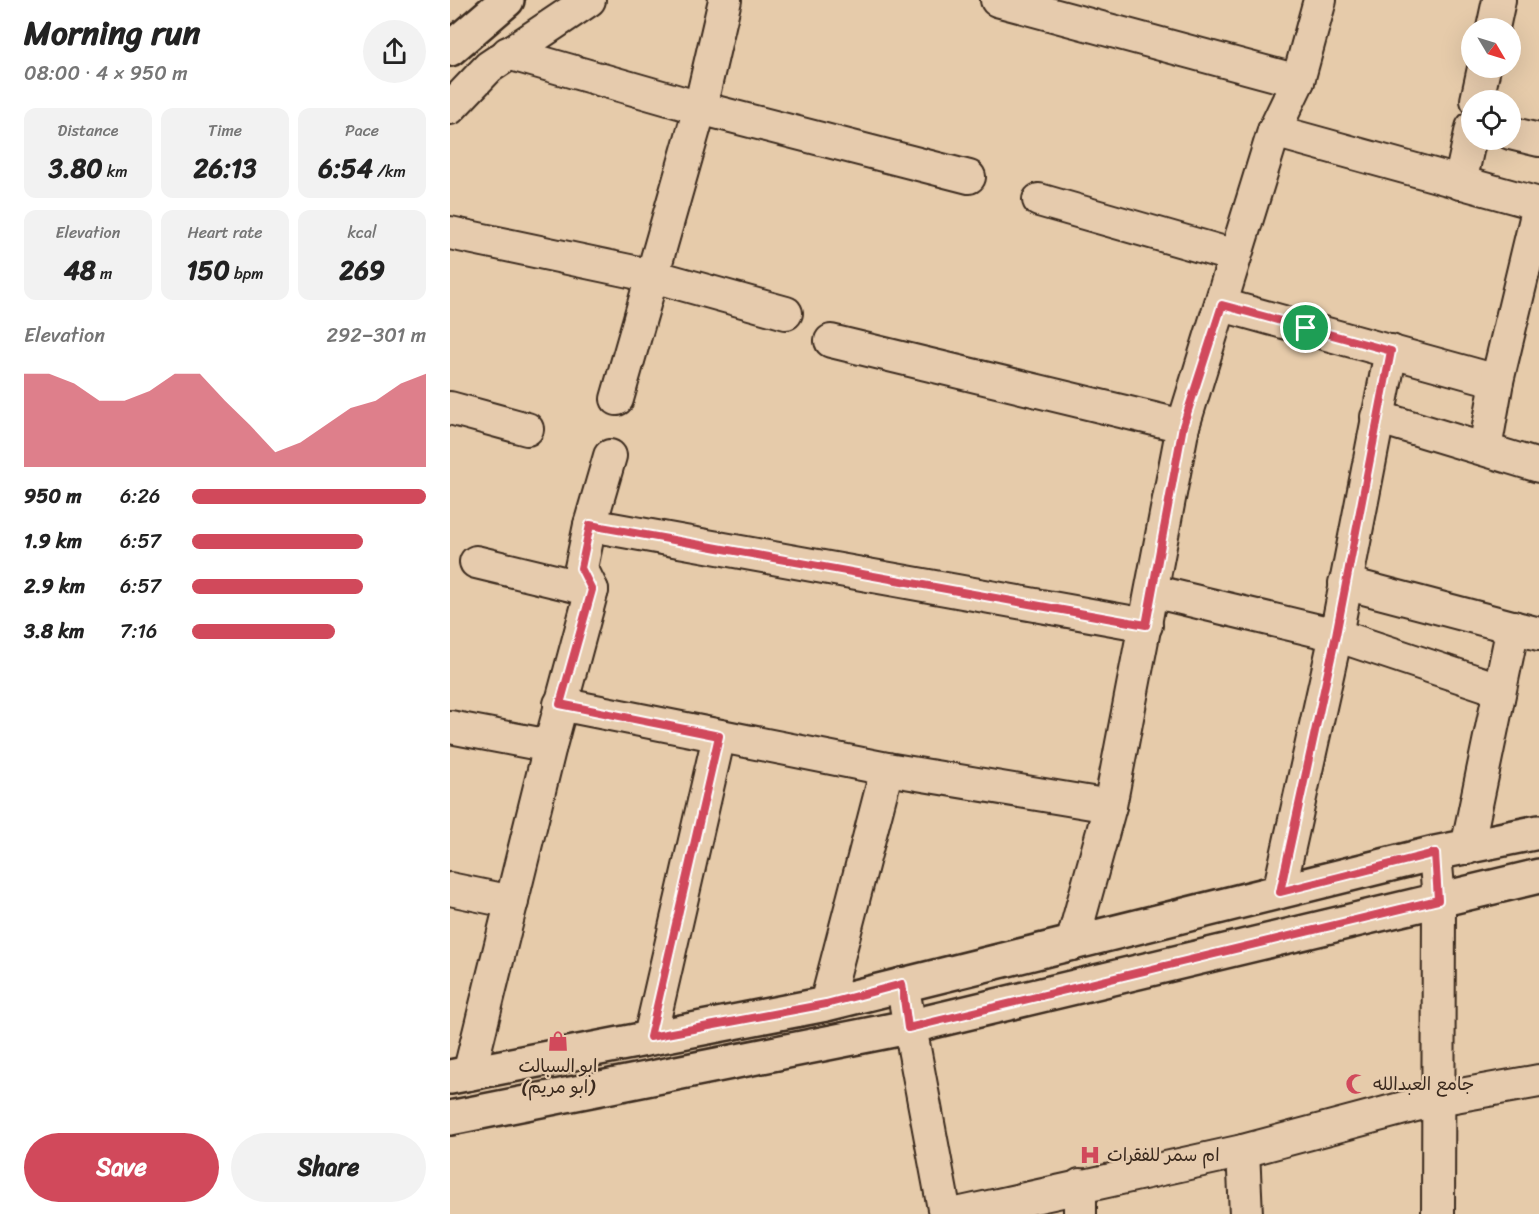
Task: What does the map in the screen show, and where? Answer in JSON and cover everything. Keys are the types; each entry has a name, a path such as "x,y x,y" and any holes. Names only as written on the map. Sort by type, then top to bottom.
{"main road":[{"path":"450,49 507,0"},
{"path":"459,1076 826,1004 1280,892 1539,832"},
{"path":"450,1118 908,1028 1539,876"}],"street":[{"path":"450,108 472,82 508,53 589,0"},
{"path":"617,399 700,108 725,0"},
{"path":"997,0 1298,81"},
{"path":"1072,944 1110,806 1183,426 1274,131 1298,81 1320,0"},
{"path":"1495,18 1499,0"},
{"path":"508,53 700,108 969,177"},
{"path":"1274,131 1539,205 1497,381 1485,449"},
{"path":"1521,136 1539,140"},
{"path":"1460,183 1467,150"},
{"path":"1039,200 1235,256"},
{"path":"450,233 653,276 786,313"},
{"path":"1222,305 1497,381"},
{"path":"831,341 1183,426"},
{"path":"1280,892 1336,635 1391,351"},
{"path":"450,408 527,429"},
{"path":"1377,417 1539,466"},
{"path":"459,1076 512,902 560,704 592,590 581,568 590,525 610,456"},
{"path":"590,525 1146,625"},
{"path":"476,562 592,590"},
{"path":"1345,582 1526,631 1498,689 1438,900 1438,1214"},
{"path":"1152,591 1336,635 1498,689"},
{"path":"560,704 886,769 1110,806"},
{"path":"450,727 550,746"},
{"path":"650,1037 719,736"},
{"path":"826,1004 886,769"},
{"path":"450,889 512,902"},
{"path":"902,984 908,1028 945,1214"},
{"path":"957,1214 1080,1200 1244,1150 1438,1100 1539,1081"},
{"path":"1244,1150 1246,1214"}],"place":[{"name":"ابو السبالت (ابو مريم)","path":"558,1041"},
{"name":"جامع العبدالله","path":"1356,1084"},
{"name":"ام سمر للفقرات","path":"1090,1155"}],"route":[{"path":"1222,305 1306,328 1391,351 1386,364 1336,635 1280,892 1435,853 1438,900 908,1028 902,984 826,1004 650,1037 719,736 560,704 592,590 581,568 590,525 1146,625 1183,426 1222,305"}]}
